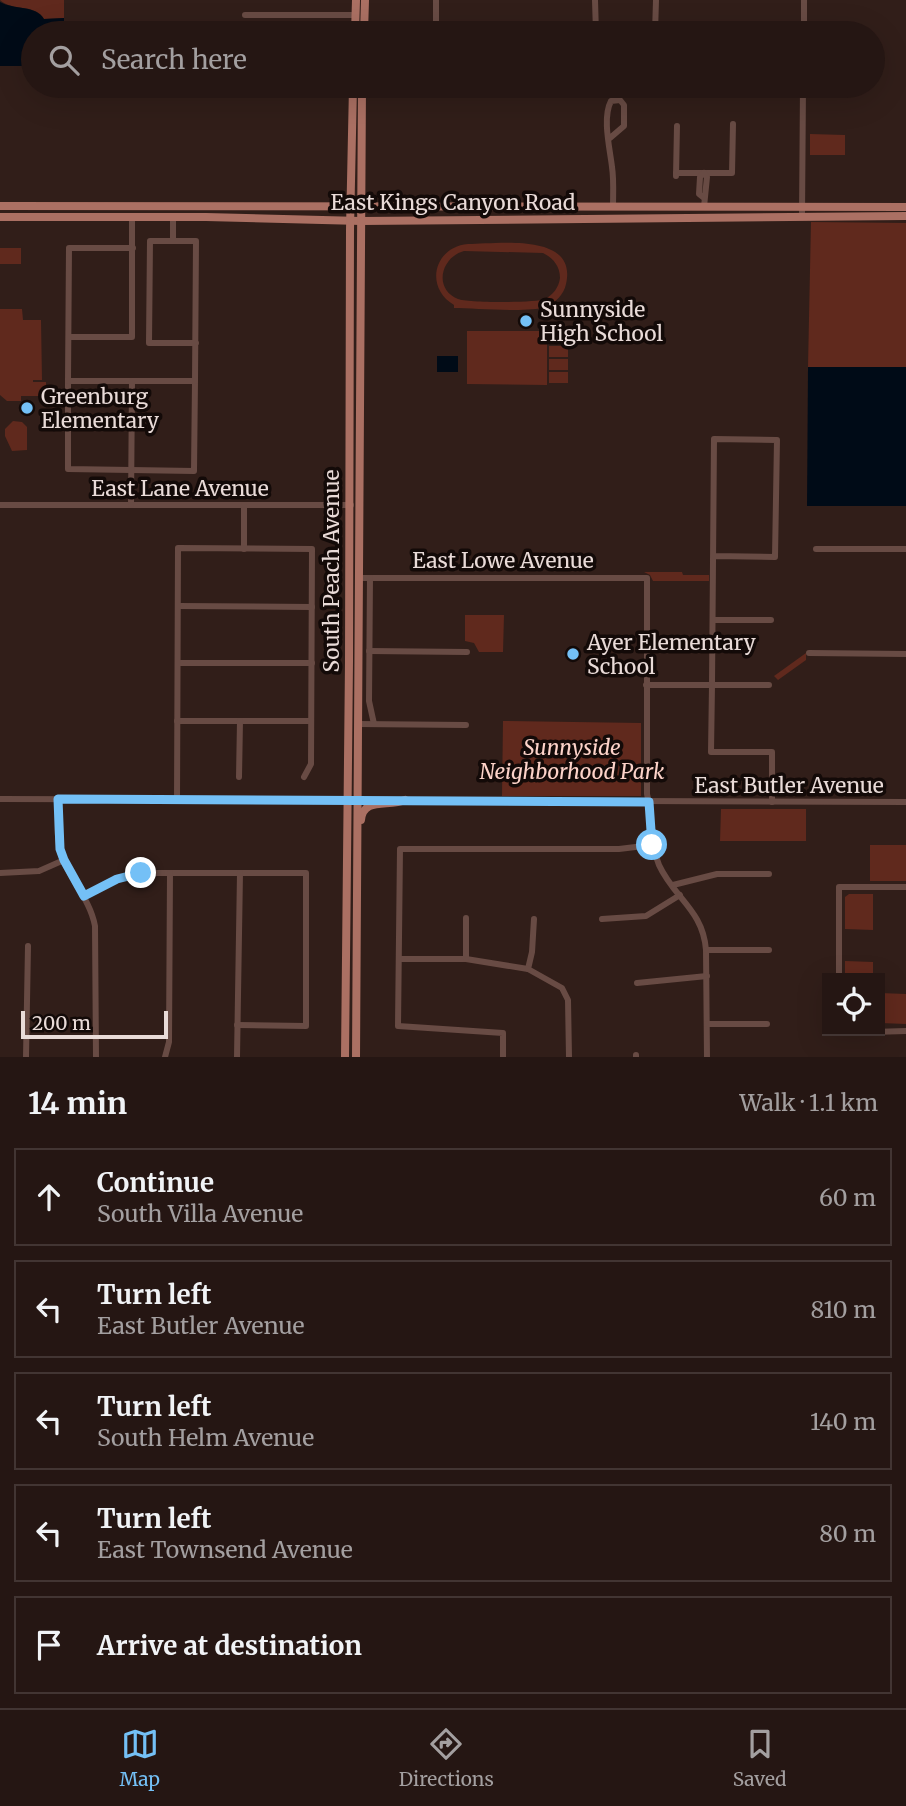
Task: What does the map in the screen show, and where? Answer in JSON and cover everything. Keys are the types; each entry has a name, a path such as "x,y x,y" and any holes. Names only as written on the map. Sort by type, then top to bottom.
{"main road":[{"path":"356,0 356,21"},
{"path":"361,21 365,0"},
{"name":"South Peach Avenue","path":"356,1057 357,844 353,800 348,505 350,208 357,98"},
{"name":"South Peach Avenue","path":"346,1057 345,1019 358,724 361,98"},
{"name":"East Kings Canyon Road","path":"0,206 613,207 704,203 906,216"},
{"name":"East Kings Canyon Road","path":"0,217 173,216 361,221 906,207"},
{"path":"349,322 355,344 355,381 361,386"},
{"path":"349,385 355,390 356,430 360,449"},
{"path":"349,542 352,545 353,572 359,578"},
{"path":"357,844 366,806 393,804 405,800"}],"street":[{"path":"436,0 436,21"},
{"path":"595,0 596,21"},
{"path":"655,21 656,0"},
{"path":"804,0 804,21"},
{"path":"246,15 355,15"},
{"path":"802,211 803,98"},
{"path":"610,138 624,126 624,105 620,100 611,101 609,105 610,138 613,207"},
{"path":"677,126 676,175 732,173 733,124"},
{"path":"704,173 707,177 704,203"},
{"path":"173,216 173,241"},
{"path":"69,337 132,337 132,217"},
{"path":"132,248 69,248 68,470 194,471 197,241 150,241 149,343 195,343"},
{"path":"68,381 195,381"},
{"path":"131,505 132,381"},
{"path":"713,556 775,557 776,440 714,439 711,752 772,752 772,802"},
{"name":"East Lane Avenue","path":"0,505 360,505"},
{"path":"244,505 244,549"},
{"path":"177,801 178,548 312,549 311,764 304,777"},
{"path":"816,549 906,549"},
{"name":"East Lowe Avenue","path":"359,578 647,578 646,685"},
{"name":"South Peach Avenue","path":"370,578 369,701 374,724"},
{"path":"178,606 312,607"},
{"path":"713,620 771,620"},
{"path":"369,651 467,652"},
{"path":"809,653 906,654"},
{"path":"178,663 312,663"},
{"path":"707,1057 704,934 698,917 659,864 652,845 647,794 646,685 769,685"},
{"path":"177,721 312,721"},
{"path":"239,777 240,721"},
{"path":"358,724 466,724"},
{"name":"East Butler Avenue","path":"0,799 906,802"},
{"path":"58,799 58,838 64,860 84,896 95,926 96,1057"},
{"path":"503,1057 503,1033 398,1027 400,849 619,849 652,845"},
{"path":"0,873 39,871 64,860"},
{"path":"84,896 123,877 141,873 306,873 306,1026 237,1025"},
{"path":"165,1057 169,1042 170,873"},
{"path":"237,1057 240,873"},
{"path":"673,886 717,874 769,874"},
{"path":"839,973 839,887 906,887"},
{"path":"602,919 646,916 680,895"},
{"path":"466,918 466,960"},
{"path":"528,969 533,952 534,919"},
{"path":"26,1057 28,946"},
{"path":"706,950 769,950"},
{"path":"399,959 466,960 528,969 562,988 568,1000 569,1057"},
{"path":"637,983 707,976"},
{"path":"707,1024 767,1024"},
{"path":"885,1031 906,1031"}],"green space":[{"path":"0,0 64,0 64,18 44,19 35,11 11,6"},
{"path":"810,134 845,135 845,155 810,155"},
{"path":"811,222 906,223 906,367 808,367"},
{"path":"515,243 548,248 560,256 566,267 565,288 553,303 537,309 454,308 439,288 436,279 441,260 447,252 468,244","holes":["464,251 543,253 555,263 560,278 555,290 545,299 516,302 464,300 450,294 445,288 445,266 456,254"]},
{"path":"0,248 21,248 21,264 0,264"},
{"path":"0,309 22,309 23,320 41,320 42,380 33,382 46,382 46,396 21,396 21,401 7,401 0,395"},
{"path":"467,331 547,331 547,385 467,384"},
{"path":"549,333 568,333 568,344 549,344"},
{"path":"549,346 568,346 568,357 549,357"},
{"path":"549,359 568,359 568,370 549,370"},
{"path":"549,372 568,372 568,383 549,383"},
{"path":"13,421 22,422 27,427 27,450 12,451 5,436 5,429"},
{"path":"644,572 709,575 709,581 653,581 650,575"},
{"path":"465,615 504,615 503,652 479,652 474,643 465,641"},
{"path":"806,653 806,660 778,680 774,676"},
{"name":"Sunnyside Neighborhood Park","path":"503,721 641,723 641,796 502,796"},
{"path":"721,809 806,809 806,841 720,841"},
{"path":"870,845 906,845 906,881 870,881"},
{"path":"849,894 873,894 873,930 845,929 845,897"},
{"path":"845,961 873,962 873,973 845,973"},
{"path":"885,993 906,994 906,1024 885,1023"}],"shaded area":[{"path":"0,2 36,12 44,19 64,18 64,21 21,21 21,66 0,66"},
{"path":"437,356 458,356 458,372 437,372"},
{"path":"808,367 906,367 906,506 807,506"}],"place":[{"name":"Sunnyside High School","path":"526,321"},
{"name":"Greenburg Elementary","path":"27,408"},
{"name":"Ayer Elementary School","path":"573,654"}],"route":[{"path":"141,873 107,883 84,896 60,849 58,799 649,802 652,845"}]}
